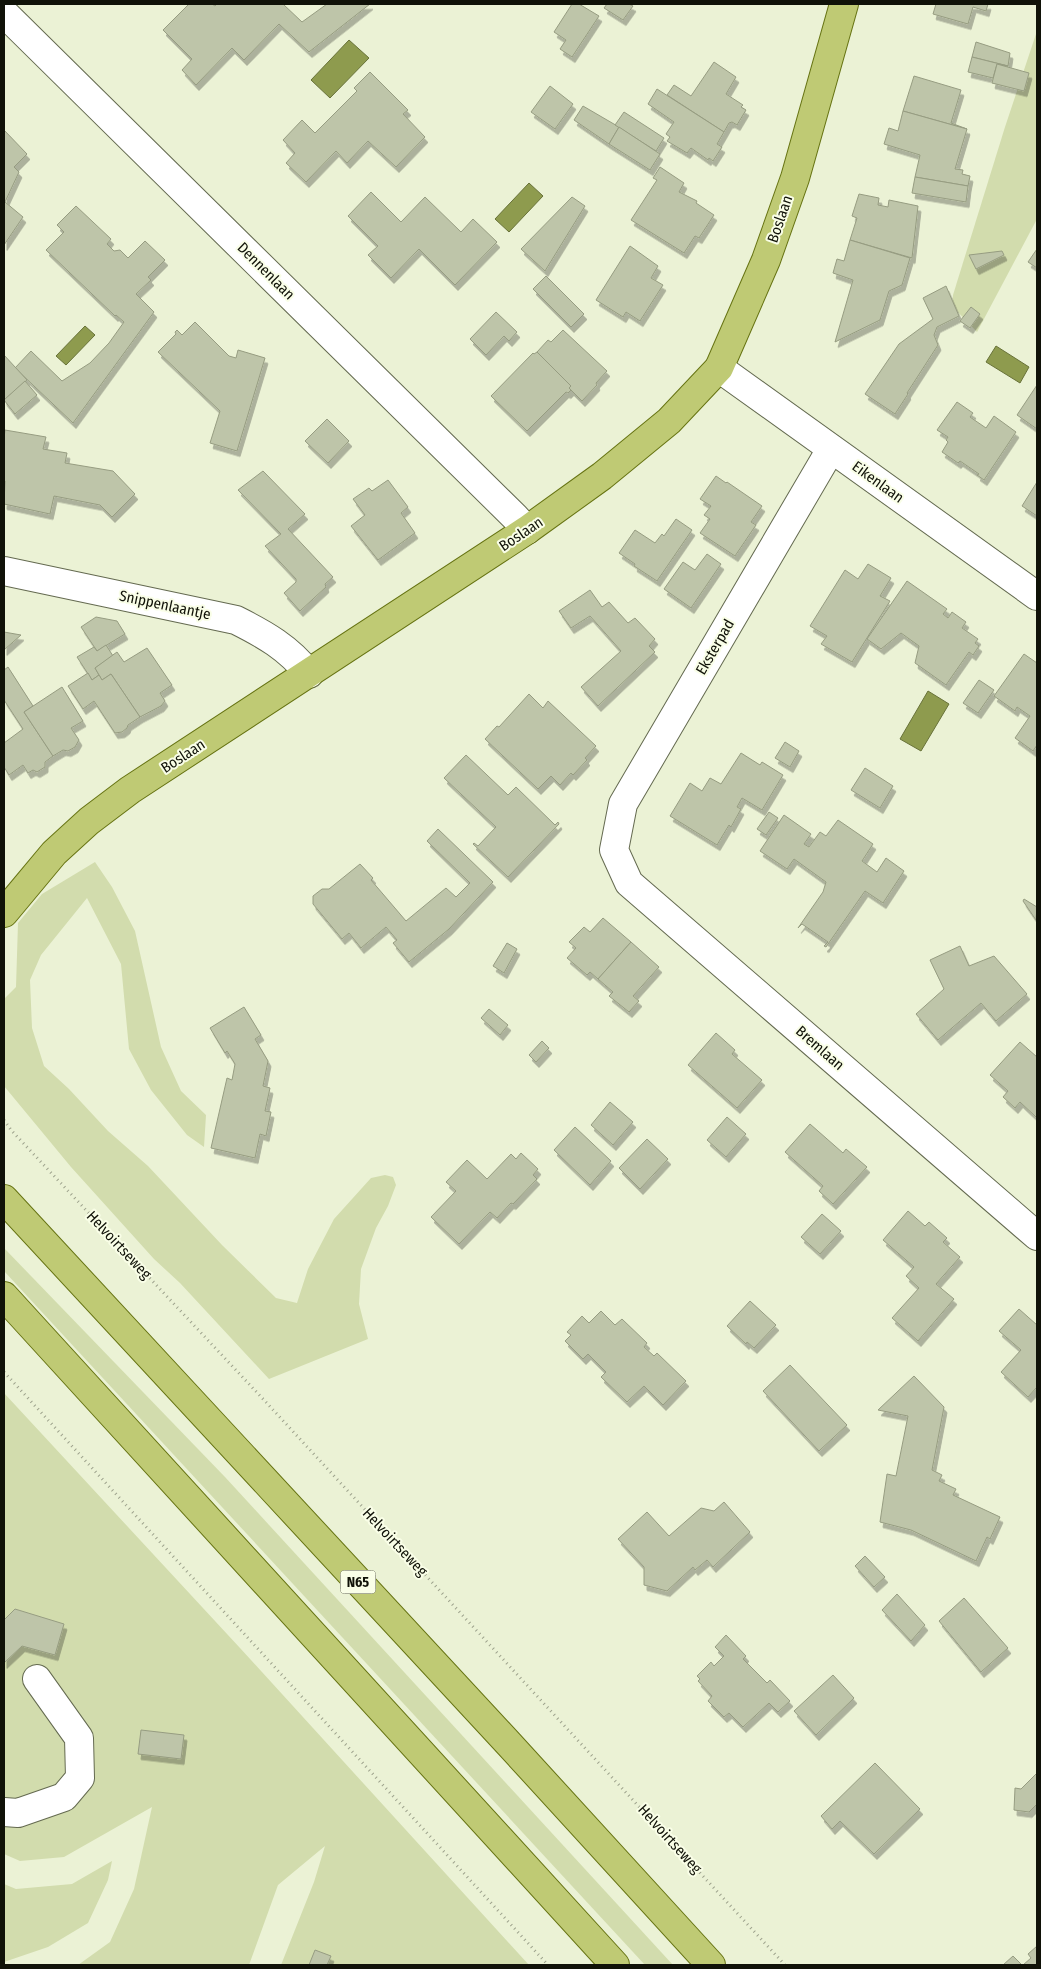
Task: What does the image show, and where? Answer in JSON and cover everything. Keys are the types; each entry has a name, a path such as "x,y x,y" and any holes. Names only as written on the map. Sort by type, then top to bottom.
{"main road":[{"name":"Boslaan","path":"4,913 54,853 89,821 130,790 527,530 602,476 669,421 718,368 766,260 795,178 840,6"},
{"name":"N65","path":"4,1199 711,1965"},
{"path":"4,1296 615,1965"}],"street":[{"name":"Dennenlaan","path":"4,13 527,530"},
{"name":"Eikenlaan","path":"718,368 1037,596"},
{"name":"Eksterpad","path":"614,850 624,804 830,449"},
{"name":"Snippenlaantje","path":"4,571 236,620 269,636 300,662 308,674"},
{"name":"Bremlaan","path":"614,850 629,883 1037,1236"},
{"path":"4,1812 18,1813 64,1796 80,1778 79,1738 37,1679"}],"path":[{"name":"Helvoirtseweg","path":"4,1120 11,1130 529,1686 785,1965"},
{"path":"4,1372 548,1965"}],"shaded area":[{"path":"1037,31 1037,219 977,332 952,306 953,295"},
{"path":"349,40 369,58 330,98 311,80"},
{"path":"529,183 543,196 509,232 495,219"},
{"path":"85,326 95,335 66,365 56,356"},
{"path":"996,346 1029,367 1020,383 986,362"},
{"path":"928,691 949,704 921,751 900,739"},
{"path":"95,862 112,887 135,931 161,1047 181,1091 206,1115 204,1147 187,1135 151,1090 129,1049 121,964 87,898 41,955 30,980 32,1028 44,1066 69,1089 108,1131 148,1166 222,1245 276,1298 297,1303 308,1269 334,1219 371,1178 385,1175 393,1177 396,1185 388,1206 376,1228 361,1269 359,1304 368,1339 269,1379 180,1283 154,1259 71,1167 4,1086 4,999 16,987 18,923 42,894"},
{"path":"4,1248 225,1477 673,1965 645,1965 4,1271"},
{"path":"4,1393 529,1965 281,1965 314,1882 325,1846 278,1885 249,1965 78,1965 110,1942 134,1889 152,1807 64,1857 20,1861 4,1854"},
{"path":"112,1861 108,1880 88,1923 48,1947 4,1962 4,1884 16,1889 72,1884"}],"building":[{"path":"189,4 212,4 215,6 217,4 283,4 302,22 327,4 370,4 309,52 279,24 244,60 232,48 196,85 182,70 192,59 163,30"},
{"path":"572,4 579,4 599,16 572,57 560,49 566,40 554,32"},
{"path":"607,4 629,4 633,6 623,20 604,8"},
{"path":"936,4 988,4 986,11 973,7 968,24 933,14"},
{"path":"976,42 1010,53 1008,66 972,57"},
{"path":"972,57 1008,66 997,64 993,78 968,72"},
{"path":"714,62 736,77 726,94 743,105 741,107 746,110 737,125 732,122 729,123 724,132 667,95 674,85 691,96"},
{"path":"997,64 1029,73 1024,91 992,83"},
{"path":"370,72 408,110 403,114 425,137 396,167 368,141 347,163 336,151 306,182 286,163 295,153 283,140 302,120 315,133 357,91 354,88"},
{"path":"914,76 961,90 951,123 967,129 903,111"},
{"path":"550,86 573,104 555,129 531,112"},
{"path":"657,89 724,132 717,144 722,147 713,161 709,158 708,160 691,148 687,153 667,141 670,137 666,134 674,122 648,104"},
{"path":"583,106 619,127 609,144 574,120"},
{"path":"903,111 967,129 955,169 963,170 962,174 970,176 968,186 915,177 920,155 884,144 889,128 898,131"},
{"path":"624,112 664,138 656,151 615,125"},
{"path":"619,127 660,154 650,170 609,144"},
{"path":"4,130 27,154 14,167 19,172 5,202 23,217 4,245"},
{"path":"660,167 684,183 679,192 697,201 696,203 714,215 699,238 695,236 684,253 631,220 657,180 653,178"},
{"path":"915,177 968,186 966,202 912,193"},
{"path":"371,192 401,222 425,197 461,232 473,219 497,242 455,285 419,249 391,278 368,255 378,246 348,216"},
{"path":"859,194 879,198 878,205 888,207 889,200 918,206 912,258 850,240 857,218 852,216"},
{"path":"572,197 585,206 545,271 521,249"},
{"path":"76,206 111,239 107,244 114,251 120,250 128,258 145,241 165,260 148,277 151,280 136,294 154,312 73,423 15,368 31,351 62,381 90,363 109,343 124,322 115,316 46,250 64,232 57,225"},
{"path":"850,240 910,258 902,285 889,291 880,320 835,342 853,280 833,273 837,259 844,261"},
{"path":"630,246 658,266 651,278 663,285 640,321 626,312 623,317 596,300"},
{"path":"1037,249 1037,268 1028,262"},
{"path":"1002,251 1004,255 976,269 969,255"},
{"path":"546,276 584,314 571,327 533,289"},
{"path":"946,286 959,316 937,327 934,335 938,345 895,414 865,394 899,344 933,319 923,298"},
{"path":"971,307 980,314 970,328 960,321"},
{"path":"496,312 517,332 509,341 504,336 486,355 470,339"},
{"path":"195,322 229,356 236,358 238,350 265,358 237,451 210,443 220,411 158,352 176,334 177,330 182,335"},
{"path":"563,330 607,371 582,401 569,388 571,386 537,352 548,340 551,342"},
{"path":"537,352 571,386 569,388 571,390 568,393 566,392 527,431 491,396 533,353"},
{"path":"4,355 27,380 4,400"},
{"path":"25,381 37,395 15,414 4,400"},
{"path":"1037,385 1037,429 1017,415"},
{"path":"957,402 973,413 970,417 986,428 994,416 1016,432 984,480 977,475 979,474 960,461 958,463 942,452 948,442 946,440 948,437 937,430"},
{"path":"327,419 349,441 328,463 305,441"},
{"path":"5,430 46,437 43,449 67,453 65,463 113,471 135,494 112,517 100,505 54,496 50,514 4,504"},
{"path":"263,471 305,514 288,529 333,577 325,584 326,587 300,611 284,593 296,582 296,579 265,546 281,534 238,490"},
{"path":"716,476 762,506 751,522 756,525 735,556 700,533 710,519 704,515 711,506 700,499"},
{"path":"388,480 408,507 401,513 415,533 378,560 351,526 365,515 353,499 369,488 372,491"},
{"path":"1037,482 1037,516 1022,506"},
{"path":"676,519 692,530 657,581 634,566 635,564 619,553 635,530 655,543 662,534 664,536"},
{"path":"707,554 721,564 691,608 664,589 683,562 695,570"},
{"path":"868,564 891,578 880,596 890,601 852,662 821,644 827,636 810,626 845,570 858,579"},
{"path":"907,581 947,609 943,614 948,618 952,612 966,622 962,628 978,639 975,643 979,646 973,655 969,652 946,685 915,663 919,646 901,633 881,649 867,639"},
{"path":"590,590 602,607 609,602 628,623 635,618 655,639 649,646 655,652 598,706 581,687 621,651 590,616 571,628 559,611"},
{"path":"96,617 117,621 125,634 97,651 81,627"},
{"path":"4,632 21,635 4,650"},
{"path":"106,645 113,656 95,668 99,675 92,680 77,657 94,647 97,651"},
{"path":"147,648 172,685 160,693 165,701 161,706 140,717 111,674 102,680 95,668 117,652 124,662"},
{"path":"1024,654 1037,663 1037,745 1033,751 1015,738 1030,716 1017,707 1015,711 994,696"},
{"path":"8,667 33,706 24,712 53,756 45,762 45,767 37,772 33,770 28,773 23,765 9,775 4,767 4,743 23,729 4,700 4,670"},
{"path":"88,673 92,680 99,675 102,680 111,674 140,717 128,725 122,732 115,733 94,701 83,709 68,686"},
{"path":"979,680 994,690 978,713 963,703"},
{"path":"62,687 83,721 71,728 79,740 75,747 68,751 63,750 53,756 24,712"},
{"path":"529,694 543,708 548,701 596,746 585,758 587,760 560,785 551,776 538,789 485,739 497,726 499,727"},
{"path":"785,742 799,751 790,767 775,758"},
{"path":"741,753 760,765 762,762 783,775 762,810 742,798 737,807 741,809 731,827 729,825 717,845 670,816 690,783 702,791 710,778 721,784"},
{"path":"466,755 508,795 516,787 555,825 558,822 559,824 508,877 473,844 478,846 496,827 444,778"},
{"path":"865,768 893,786 880,808 851,790"},
{"path":"769,812 778,818 766,835 757,829"},
{"path":"784,815 811,834 804,844 809,847 820,832 826,836 838,820 873,844 862,861 877,872 886,858 904,871 883,903 865,891 826,947 824,946 828,942 802,924 798,928 823,892 826,882 794,859 787,869 760,851"},
{"path":"438,829 493,882 449,929 409,962 393,943 397,940 386,927 361,948 349,933 342,939 313,904 313,896 322,889 329,889 360,864 406,921 446,888 456,897 470,883 427,841"},
{"path":"1024,899 1037,907 1036,920 1023,901"},
{"path":"603,918 631,942 598,979 590,972 587,975 567,958 576,948 569,942 584,927 590,932"},
{"path":"631,942 659,967 633,996 639,1001 629,1012 609,996 613,992 598,979"},
{"path":"507,943 517,949 504,973 493,966"},
{"path":"960,946 969,966 994,956 1027,994 996,1021 981,1003 938,1040 916,1014 944,989 930,960"},
{"path":"244,1007 261,1035 255,1039 268,1061 263,1086 270,1088 265,1111 271,1112 266,1136 260,1134 255,1158 211,1148 227,1078 232,1080 235,1064 227,1051 225,1053 210,1028"},
{"path":"489,1009 508,1025 500,1035 481,1018"},
{"path":"716,1033 735,1050 732,1054 762,1080 737,1108 688,1065"},
{"path":"542,1041 549,1048 536,1062 529,1055"},
{"path":"1020,1042 1037,1057 1037,1118 1020,1102 1015,1108 1003,1097 1008,1091 990,1075"},
{"path":"610,1102 633,1122 613,1145 591,1125"},
{"path":"727,1117 746,1134 726,1157 707,1140"},
{"path":"810,1124 843,1153 846,1149 867,1167 833,1204 819,1191 823,1186 785,1152"},
{"path":"575,1127 611,1161 590,1185 554,1150"},
{"path":"647,1139 668,1159 640,1189 619,1168"},
{"path":"521,1153 538,1169 533,1175 537,1179 497,1218 490,1212 459,1244 431,1217 456,1191 446,1182 467,1160 487,1179 511,1154 516,1159"},
{"path":"908,1211 925,1226 929,1222 947,1238 943,1242 960,1257 936,1284 954,1299 918,1341 892,1318 919,1288 906,1276 914,1267 883,1240"},
{"path":"822,1214 841,1231 820,1254 801,1237"},
{"path":"750,1301 776,1325 754,1348 747,1342 746,1344 727,1326"},
{"path":"1019,1309 1037,1325 1037,1387 1028,1397 1001,1372 1021,1350 999,1331"},
{"path":"601,1311 615,1325 622,1319 647,1343 644,1347 654,1356 657,1353 686,1381 663,1405 644,1386 627,1402 601,1377 606,1372 588,1354 583,1359 565,1341 571,1335 567,1332 582,1316 589,1323"},
{"path":"790,1365 847,1425 819,1451 763,1391"},
{"path":"914,1376 944,1407 932,1470 942,1475 939,1481 956,1489 953,1495 1000,1517 990,1539 987,1537 976,1561 911,1530 880,1522 887,1474 896,1476 908,1416 878,1410"},
{"path":"724,1502 750,1532 713,1567 707,1560 695,1570 693,1567 667,1591 644,1585 644,1567 618,1539 647,1512 669,1536 701,1508 714,1511"},
{"path":"865,1556 885,1577 874,1587 855,1566"},
{"path":"897,1594 925,1625 911,1641 882,1610"},
{"path":"964,1598 1008,1648 981,1672 939,1621"},
{"path":"15,1609 64,1624 55,1655 22,1646 4,1663 4,1620"},
{"path":"726,1635 746,1656 743,1659 767,1683 770,1680 790,1701 778,1712 769,1703 743,1727 729,1713 724,1717 708,1701 712,1696 698,1681 700,1679 697,1676 711,1662 714,1666 724,1656 715,1647"},
{"path":"833,1675 854,1698 816,1735 794,1711"},
{"path":"141,1730 184,1735 181,1759 138,1754"},
{"path":"875,1763 920,1809 874,1854 840,1821 832,1829 821,1816"},
{"path":"1037,1773 1037,1804 1029,1812 1014,1810 1015,1788 1021,1789"},
{"path":"1037,1946 1037,1965 1023,1965 1031,1958 1028,1954"},
{"path":"315,1950 331,1956 327,1965 309,1965"},
{"path":"1013,1956 1022,1965 1003,1965"}]}
